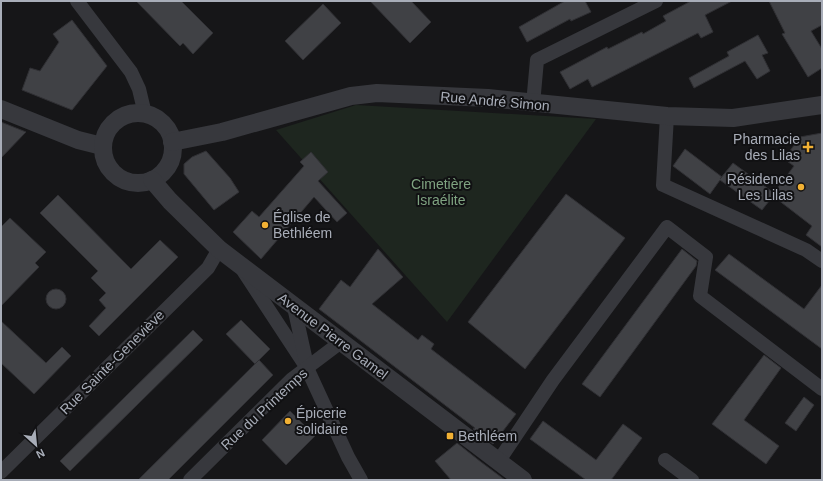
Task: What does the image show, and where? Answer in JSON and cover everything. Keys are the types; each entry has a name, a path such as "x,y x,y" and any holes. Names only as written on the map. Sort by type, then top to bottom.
{"street":[{"path":"77,1 131,72 139,89 145,114"},
{"path":"533,104 537,60 656,1"},
{"name":"Rue André Simon","path":"172,142 222,132 351,96 377,93 488,98 533,104 668,116 733,118 822,105"},
{"path":"1,110 78,140 102,146"},
{"path":"130,114 145,114 158,119 167,129 172,142 172,157 165,171 152,180 134,183 118,177 106,164 102,146 106,132 116,120 130,114"},
{"path":"668,116 663,185 806,250 822,261"},
{"name":"Avenue Pierre Gamel","path":"152,180 170,201 219,249 523,480"},
{"path":"498,462 553,380 667,227 706,257 700,296 822,389"},
{"name":"Rue Sainte-Geneviève","path":"1,472 208,268 219,249"},
{"path":"239,264 307,368 348,457 361,480"},
{"path":"294,306 307,368"},
{"name":"Rue du Printemps","path":"190,480 292,379 341,342"},
{"path":"348,457 354,480"},
{"path":"665,460 692,480"}],"green space":[{"name":"Cimetière Israélite","path":"356,105 596,119 447,322 276,130"}],"building":[{"path":"136,1 181,1 213,33 193,54 183,43 180,46"},
{"path":"370,1 411,1 431,22 410,43"},
{"path":"565,1 585,1 591,12 571,21 570,19 527,42 519,27"},
{"path":"691,1 732,1 705,15 713,32 701,38 698,33 592,87 588,79 570,89 560,72 607,47 608,49 642,32 643,34 666,21 663,16"},
{"path":"769,1 822,1 822,25 811,31 822,49 822,68 808,77 782,34 785,33"},
{"path":"323,4 341,23 303,60 285,41"},
{"path":"72,20 107,66 72,110 22,90 30,68 40,71 59,42 53,34"},
{"path":"758,35 768,53 762,55 770,71 757,79 745,61 694,88 689,78 729,56 727,52"},
{"path":"1,122 26,132 1,158"},
{"name":"Résidence Les Lilas","path":"822,133 822,247 806,235 812,226 773,196 762,210 720,180 710,194 673,166 685,149 722,177 733,163 774,193 794,166 784,159 800,137"},
{"path":"206,151 230,178 239,192 214,210 184,174 184,164 192,157"},
{"name":"Église de Bethléem","path":"311,152 328,172 318,181 347,213 337,222 314,197 261,259 233,232 252,211 259,217 304,166 300,162"},
{"path":"566,194 625,238 525,369 468,322"},
{"path":"58,195 131,269 160,240 178,257 99,336 89,326 106,308 99,300 106,293 91,278 98,271 40,213"},
{"path":"10,218 46,252 35,263 39,267 1,306 1,227"},
{"path":"378,249 403,277 372,304 418,340 422,335 434,344 431,349 516,414 493,444 473,429 475,428 319,309 341,280 350,287"},
{"path":"682,249 697,261 696,266 600,397 582,384"},
{"path":"729,254 804,309 822,285 822,349 715,270"},
{"path":"52,289 60,289 66,295 66,303 60,309 52,309 46,303 46,295"},
{"path":"241,320 270,349 255,364 226,334"},
{"path":"1,321 46,363 62,347 71,356 34,394 1,363"},
{"path":"193,330 203,340 70,471 60,461"},
{"path":"764,355 781,368 744,420 779,446 766,464 712,424"},
{"path":"259,360 273,375 168,480 138,480"},
{"path":"804,397 814,405 796,431 785,423"},
{"path":"290,411 315,436 286,465 262,440"},
{"path":"543,421 596,460 623,424 642,438 611,480 586,480 530,439"},
{"path":"457,443 505,480 451,480 435,461"}],"place":[{"name":"Pharmacie des Lilas","path":"808,147"},
{"name":"Résidence Les Lilas","path":"801,187"},
{"name":"Église de Bethléem","path":"265,225"},
{"name":"Épicerie solidaire","path":"288,421"},
{"name":"Bethléem","path":"450,436"}]}
